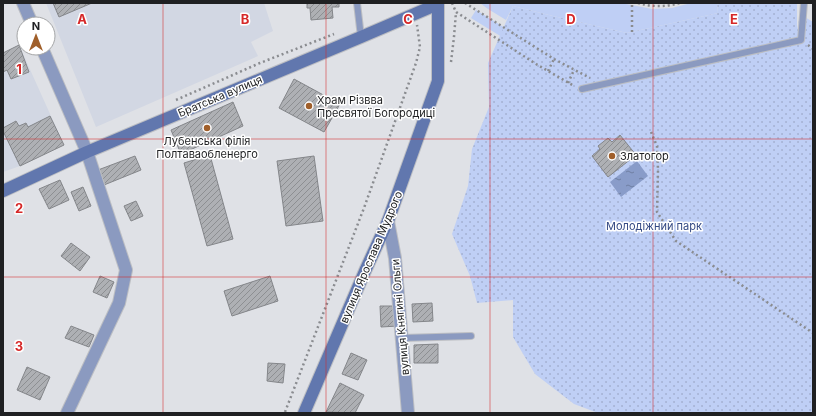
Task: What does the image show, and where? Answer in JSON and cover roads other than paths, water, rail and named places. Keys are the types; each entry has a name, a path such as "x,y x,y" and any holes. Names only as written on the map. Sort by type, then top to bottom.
{"street":[{"path":"23,3 29,16"},
{"name":"Братська вулиця","path":"3,191 88,152 438,3"},
{"name":"вулиця Ярослава Мудрого","path":"304,413 365,271 388,222 438,81 438,3"},
{"path":"46,56 88,152 126,270 119,304 68,413"},
{"name":"вулиця Княгині Ольги","path":"388,222 395,258 408,413"}],"lane":[{"path":"357,3 361,37"},
{"path":"582,89 801,40 804,3"},
{"path":"402,338 471,336"}],"water":[{"path":"637,161 648,176 621,197 610,182"}],"place":[{"name":"Храм Різвва Пресвятої Богородиці","path":"309,106"},
{"name":"Лубенська філія Полтаваобленерго","path":"207,128"},
{"name":"Златогор","path":"612,156"}],"park label":[{"name":"Молодіжний парк","path":"654,226"}]}
